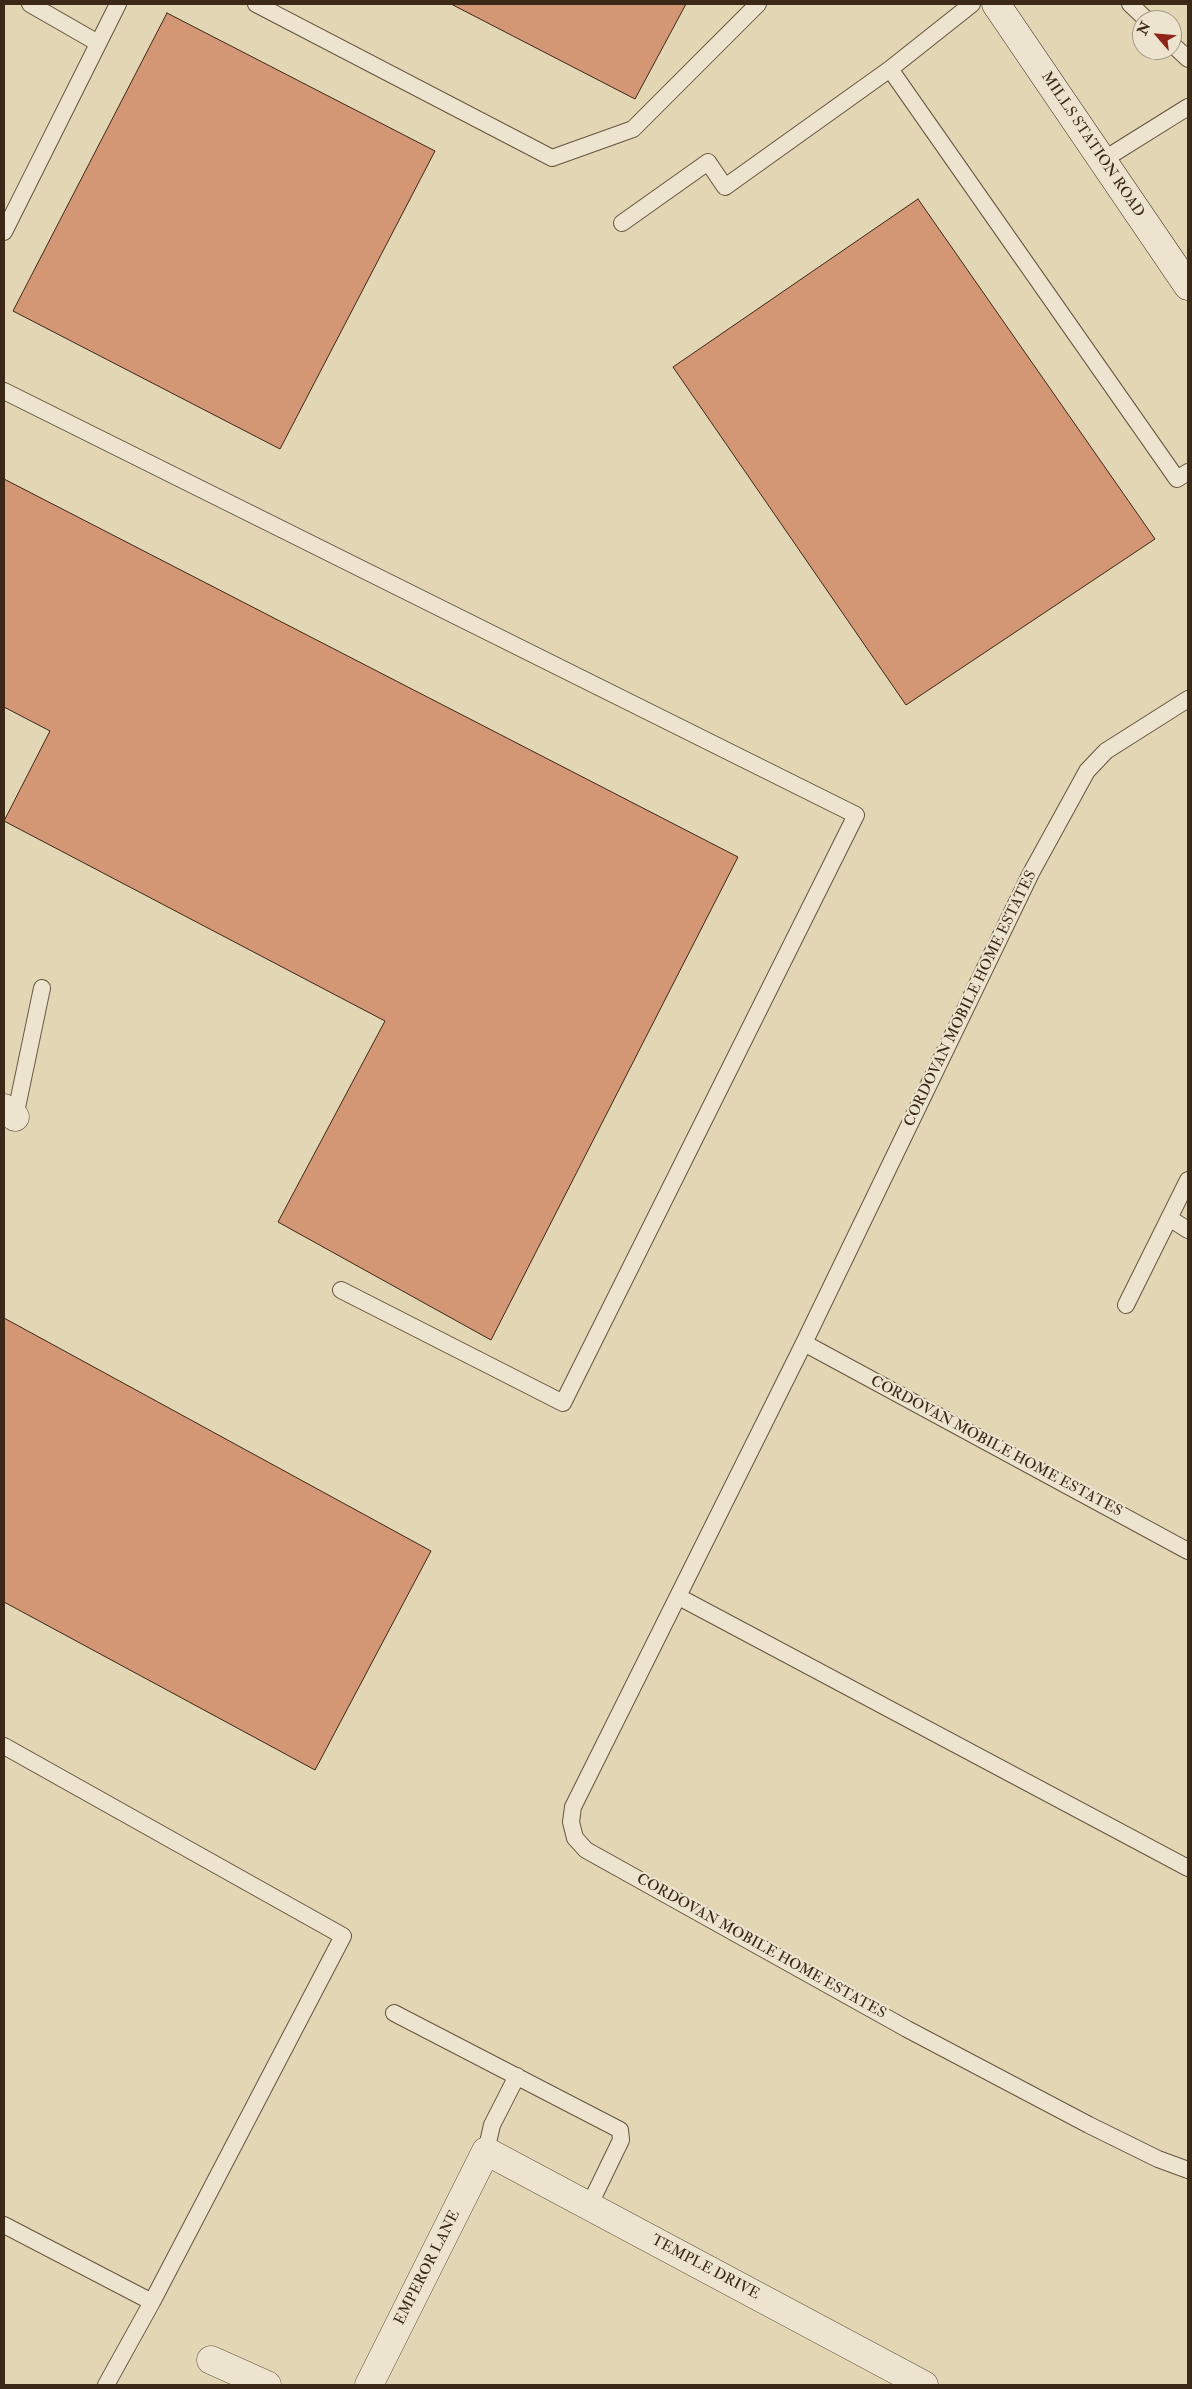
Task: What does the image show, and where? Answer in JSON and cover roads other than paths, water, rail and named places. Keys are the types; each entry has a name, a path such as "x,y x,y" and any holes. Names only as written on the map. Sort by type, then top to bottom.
{"street":[{"name":"MILLS STATION ROAD","path":"996,4 1188,286"},
{"name":"TEMPLE DRIVE","path":"486,2151 924,2385"},
{"name":"EMPEROR LANE","path":"369,2385 486,2151"},
{"path":"211,2360 266,2385"}],"lane":[{"path":"30,4 98,43"},
{"path":"4,232 118,4"},
{"path":"256,4 552,158 633,129 758,4"},
{"path":"622,223 708,162 725,187 890,69 972,4"},
{"path":"890,69 1177,479 1188,472"},
{"path":"1103,160 1188,107"},
{"path":"4,391 856,815 563,1403 341,1290"},
{"name":"CORDOVAN MOBILE HOME ESTATES","path":"1188,699 1106,751 1087,771 1031,873 804,1343 573,1807 572,1822 575,1838 586,1850 907,2029 1089,2125 1188,2170"},
{"path":"9,1113 42,988"},
{"path":"1126,1305 1188,1180"},
{"path":"1169,1218 1188,1230"},
{"name":"CORDOVAN MOBILE HOME ESTATES","path":"804,1343 1188,1551"},
{"path":"679,1597 1188,1868"},
{"path":"4,1746 342,1936 152,2302 106,2385"},
{"path":"394,2013 618,2128 622,2133 622,2140 589,2206"},
{"path":"486,2151 492,2125 517,2076"},
{"path":"4,2225 152,2302"}]}
